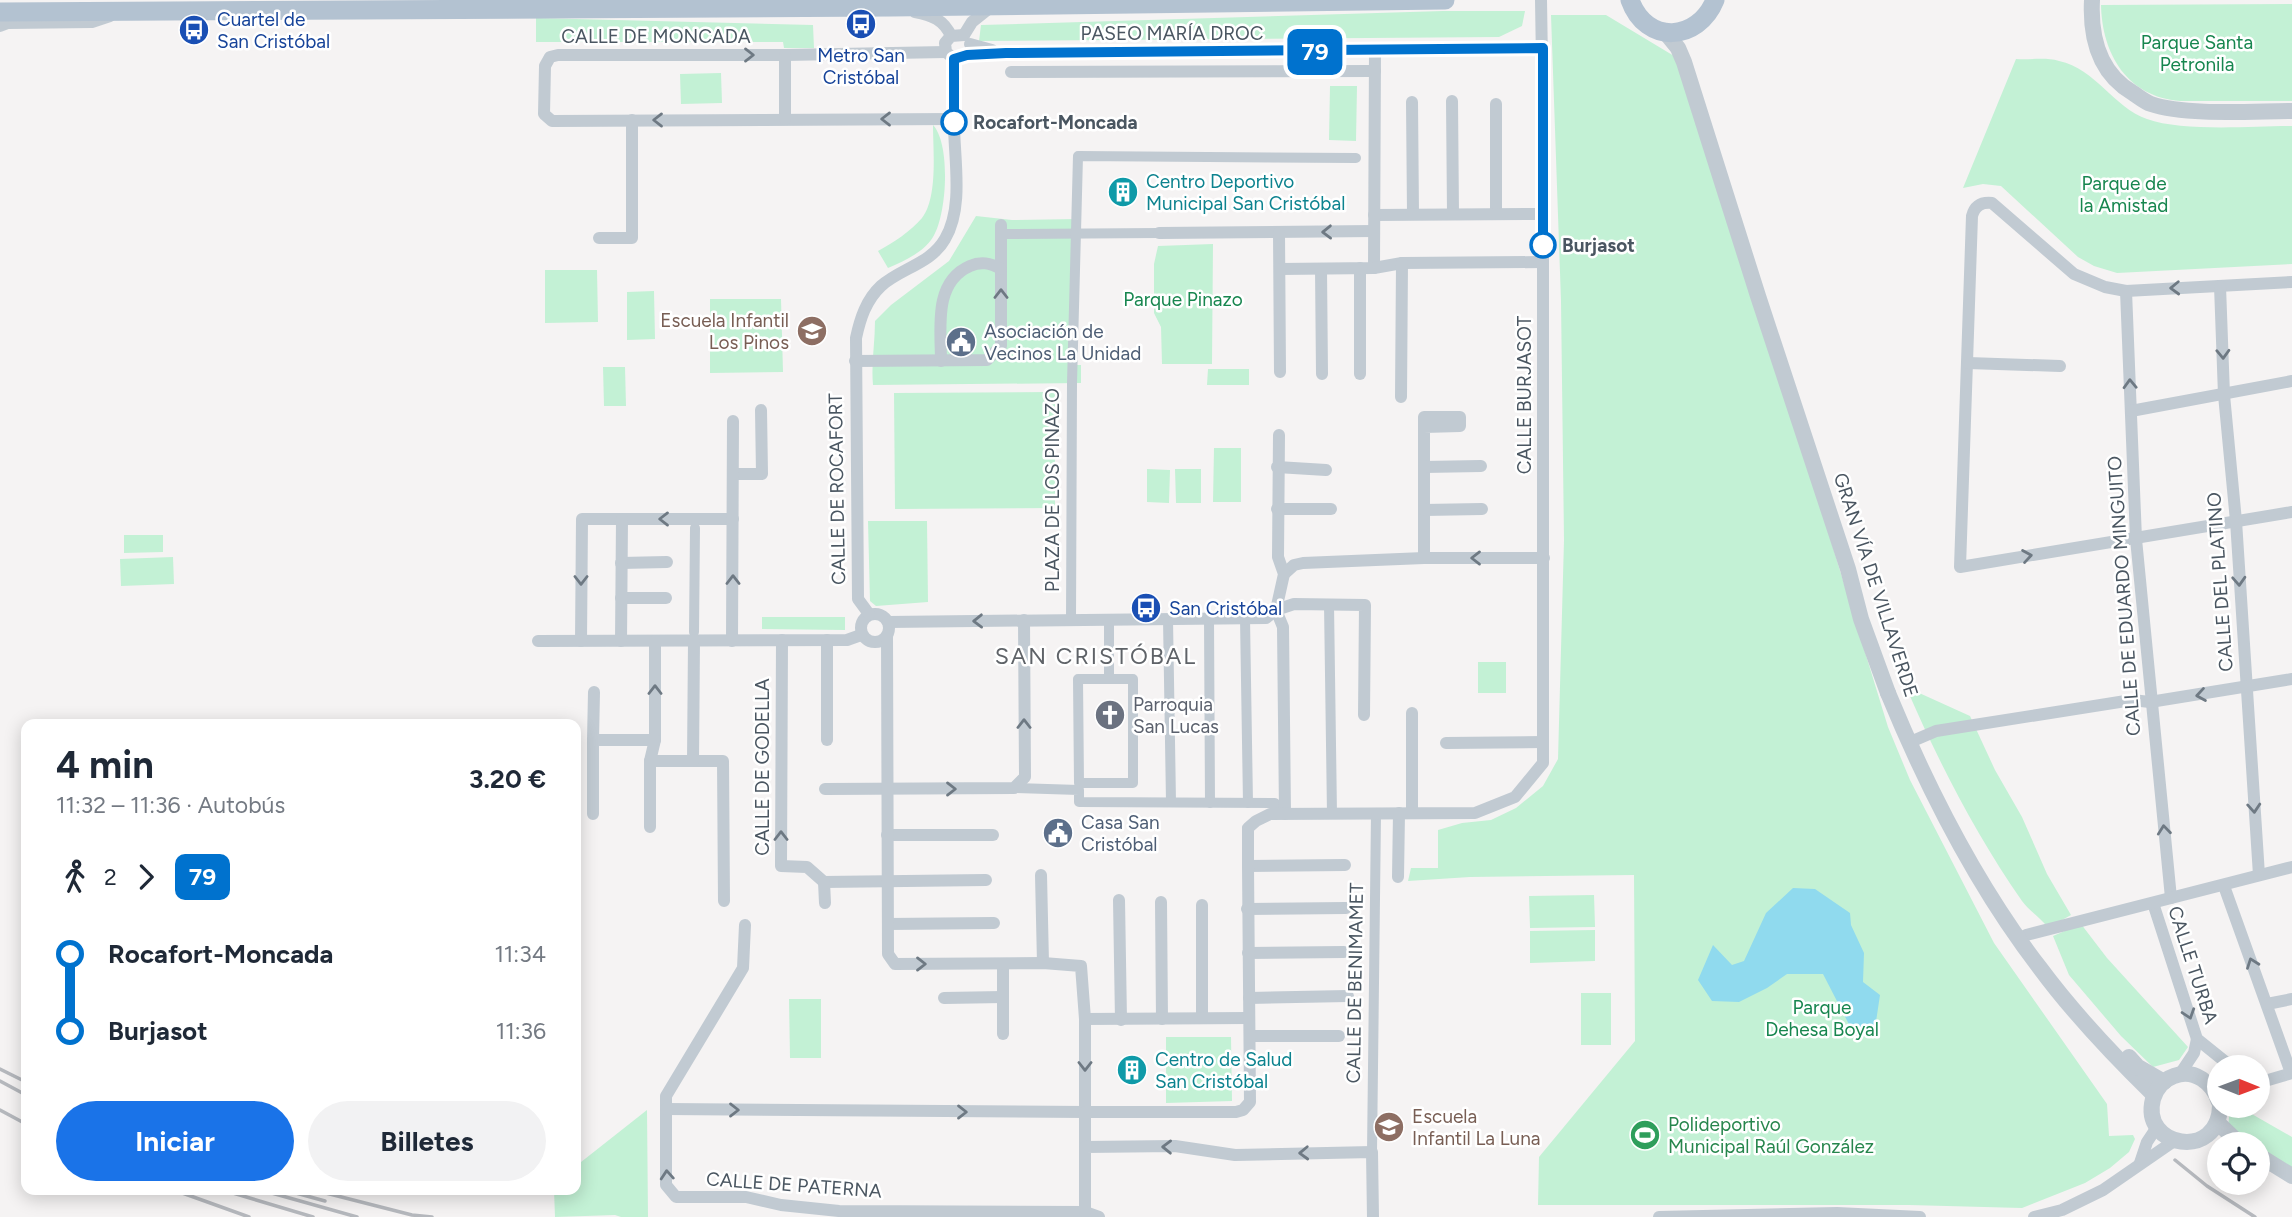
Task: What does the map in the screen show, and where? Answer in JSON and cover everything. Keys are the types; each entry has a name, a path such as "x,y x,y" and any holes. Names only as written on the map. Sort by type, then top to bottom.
{"main road":[{"path":"0,12 891,7 1445,0"},
{"path":"1630,0 1642,21 1665,32 1687,30 1700,23 1710,12 1715,0"}],"street":[{"path":"1541,0 1543,48"},
{"path":"2093,5 2093,39 2101,62 2125,88 2151,104 2192,111 2292,111"},
{"path":"959,47 972,22 992,6"},
{"path":"891,7 933,17 947,27 959,47"},
{"path":"0,26 8,23 92,22 123,12"},
{"name":"GRAN VÍA DE VILLAVERDE","path":"1687,30 1692,59 1837,511 1891,692 1926,767 1967,841 2026,935 2090,1018 2159,1089"},
{"name":"GRAN VÍA DE VILLAVERDE","path":"1665,32 1678,48 1684,62 1834,524 1861,619 1920,769 1959,845 2039,968 2083,1022 2159,1089"},
{"name":"PASEO MARÍA DROC","path":"959,47 1006,53 1543,48"},
{"name":"CALLE DE MONCADA","path":"954,119 552,121 544,114 545,66 550,57 613,54 785,55 959,47"},
{"name":"CALLE DE ROCAFORT","path":"869,614 858,598 856,338 868,303 881,286 924,261 947,237 955,202 954,119 959,47"},
{"name":"CALLE BURJASOT","path":"1285,814 1475,813 1515,797 1543,763 1543,48"},
{"path":"1360,374 1367,268 1374,231 1375,51"},
{"path":"785,55 785,119"},
{"name":"PASEO MARÍA DROC","path":"1011,72 1375,71"},
{"path":"1452,101 1453,214"},
{"path":"1412,102 1413,214"},
{"path":"1496,104 1496,214"},
{"path":"599,238 632,238 632,120"},
{"name":"PLAZA DE LOS PINAZO","path":"1071,620 1072,383 1078,156 1356,158"},
{"path":"2292,282 2126,291 2105,287 2074,274 1992,203 1976,207 1972,216 1960,567 2292,512"},
{"path":"1374,215 1543,214"},
{"path":"855,361 987,360 1001,346 1001,230 1076,234 1374,231"},
{"path":"1279,233 1280,372"},
{"path":"1280,269 1367,268 1402,263 1543,262"},
{"path":"941,360 941,311 945,291 955,276 967,267 979,263 992,264 1001,269"},
{"path":"1401,397 1402,263"},
{"path":"1321,268 1322,374"},
{"name":"CALLE DEL PLATINO","path":"2220,286 2224,395 2236,522 2259,875"},
{"name":"CALLE DE EDUARDO MINGUITO","path":"2126,291 2136,539 2171,898"},
{"path":"1968,363 2060,366"},
{"path":"2131,411 2292,381"},
{"path":"733,474 762,474 761,410"},
{"path":"732,640 733,421"},
{"path":"1424,426 1424,558"},
{"path":"1279,435 1278,557 1284,574 1276,610 1283,627 1285,814"},
{"path":"1424,467 1481,466"},
{"path":"1277,467 1326,470"},
{"path":"1277,509 1332,509"},
{"path":"1424,510 1482,509"},
{"path":"581,641 582,519 733,519"},
{"path":"621,641 622,519"},
{"path":"693,761 695,528"},
{"path":"1284,574 1294,565 1303,563 1424,558 1544,558"},
{"path":"621,562 667,562"},
{"path":"621,598 666,597"},
{"path":"888,622 1266,618 1276,610 1294,604 1365,605 1364,715"},
{"path":"1329,604 1332,814"},
{"path":"887,636 875,642 865,639 862,635 862,620 869,614 877,613 884,616 888,622 888,954 895,964 1082,966 1085,1019 1085,1212 1099,1217"},
{"path":"1245,618 1248,803"},
{"path":"1168,619 1171,802"},
{"path":"1209,619 1210,803"},
{"path":"1014,788 1025,777 1024,620"},
{"path":"1109,620 1109,679"},
{"path":"538,641 655,641 694,636 732,640 847,640 862,635"},
{"name":"CALLE DE GODELLA","path":"782,640 781,866 807,867 824,882 888,881"},
{"path":"827,640 827,740"},
{"path":"650,827 650,761 655,740 655,641"},
{"path":"825,789 1014,788 1079,786 1133,783 1133,679 1078,679 1079,786 1079,802 1275,803 1285,814"},
{"path":"1915,740 1936,732 2138,699 2150,702 2292,679"},
{"path":"593,814 594,692"},
{"path":"1412,713 1412,813"},
{"path":"593,740 655,740"},
{"path":"1446,743 1543,741"},
{"name":"CALLE DE GODELLA","path":"650,761 723,761 724,901"},
{"path":"1398,877 1399,813"},
{"path":"666,1109 1085,1112 1243,1110 1250,1102 1248,828 1265,816 1285,814"},
{"name":"CALLE DE BENIMAMET","path":"1374,1217 1372,1152 1376,814"},
{"path":"887,835 993,835"},
{"name":"CALLE DE BENIMAMET","path":"1248,866 1345,865"},
{"path":"2026,935 2292,867"},
{"path":"1041,875 1043,964"},
{"path":"888,881 986,880"},
{"path":"824,882 825,903"},
{"path":"2224,886 2291,1073 2270,1079"},
{"path":"1119,900 1121,1020"},
{"path":"1161,902 1162,1018"},
{"name":"CALLE TURBA","path":"2153,903 2197,1039 2194,1053 2180,1074"},
{"path":"1202,905 1202,1018"},
{"name":"CALLE DE BENIMAMET","path":"1247,909 1346,908"},
{"path":"888,925 994,923"},
{"name":"CALLE DE PATERNA","path":"745,925 743,968 666,1096 666,1185 676,1197 746,1197 781,1205 839,1211 1085,1212"},
{"name":"CALLE DE BENIMAMET","path":"1248,953 1344,952"},
{"path":"1003,964 1003,1034"},
{"name":"CALLE DE BENIMAMET","path":"1249,998 1348,996"},
{"path":"944,998 1003,997"},
{"path":"2267,1004 2292,999"},
{"path":"1085,1019 1248,1018"},
{"name":"CALLE DE BENIMAMET","path":"1251,1036 1339,1036"},
{"name":"CALLE TURBA","path":"2197,1039 2217,1055"},
{"path":"2207,1082 2191,1074 2180,1074 2159,1089 2151,1106 2157,1127 2174,1141 2194,1142 2214,1118"},
{"path":"2218,1118 2230,1132"},
{"path":"2140,1163 2147,1143 2157,1127"},
{"path":"2034,1217 2062,1210 2103,1190 2174,1141"},
{"path":"1085,1147 1175,1146 1235,1155 1372,1152"},
{"path":"2270,1162 2292,1176"},
{"path":"2270,1170 2292,1183"},
{"path":"1659,1217 1836,1213 1920,1217"}],"green space":[{"name":"Parque Santa Petronila","path":"2292,4 2292,101 2180,101 2161,98 2145,91 2132,82 2112,56 2106,40 2101,5"},
{"path":"1443,11 1525,11 1522,26 1499,37 979,41 981,25"},
{"name":"Parque Dehesa Boyal","path":"1551,15 1606,15 1684,62 1888,727 1910,780 1994,943 2107,1104 2109,1136 2133,1135 2135,1139 2129,1152 2110,1168 2085,1183 2022,1208 1909,1205 1538,1205 1539,1157 1635,1041 1634,875 1470,877 1408,881 1411,868 1438,868 1438,830 1462,823 1491,820 1516,808 1543,786 1558,759 1564,540 1561,301"},
{"path":"536,18 813,25 814,48 784,48 783,42 536,42"},
{"name":"Parque de la Amistad","path":"2016,59 2049,59 2072,65 2124,106 2147,119 2162,123 2198,127 2292,126 2292,264 2117,273 2094,266 2078,257 2001,186 1983,184 1963,188"},
{"path":"721,73 722,103 681,104 680,74"},
{"path":"1330,86 1357,86 1356,141 1329,140"},
{"path":"933,125 939,134 945,163 944,197 938,227 924,248 888,268 878,251 913,228 927,209 934,173"},
{"path":"976,216 1012,220 1077,219 1072,365 1081,365 1081,383 873,385 875,321 891,305 949,261"},
{"name":"Parque Pinazo","path":"1213,244 1212,364 1162,364 1161,327 1154,313 1154,264 1158,246"},
{"path":"545,270 597,270 598,322 545,323"},
{"path":"654,291 655,339 627,340 627,292"},
{"path":"710,299 781,299 783,372 710,373"},
{"path":"603,367 625,367 626,406 604,406"},
{"path":"1208,369 1249,369 1249,385 1207,385"},
{"path":"1055,392 1055,508 895,509 894,393"},
{"path":"1214,448 1241,448 1241,502 1213,502"},
{"path":"1147,469 1170,470 1169,503 1147,502"},
{"path":"1175,469 1201,469 1201,503 1176,503"},
{"path":"868,521 927,521 928,602 876,606 870,601"},
{"path":"124,535 163,535 163,552 124,553"},
{"path":"173,557 174,584 121,586 120,559"},
{"path":"762,617 845,617 845,630 762,629"},
{"path":"1478,662 1506,662 1506,693 1478,693"},
{"path":"1906,687 1970,716 1995,770 2022,817 2047,874 2071,915 2048,928 2022,901 1959,797"},
{"path":"1594,895 1595,927 1530,928 1529,896"},
{"path":"2081,924 2107,958 2188,1047 2179,1060 2153,1067 2121,1036 2069,975 2053,936"},
{"path":"1595,930 1595,961 1530,963 1530,931"},
{"path":"1581,993 1611,993 1611,1045 1581,1045"},
{"path":"789,999 821,999 821,1058 790,1058"},
{"path":"1166,1037 1231,1037 1232,1101 1166,1103"},
{"path":"647,1110 648,1217 555,1217 554,1195 581,1195 581,1162"},
{"path":"2229,1118 2259,1118 2292,1137 2292,1169 2270,1157 2270,1132 2232,1132 2228,1129"}],"water":[{"path":"1793,888 1815,889 1850,913 1851,925 1864,953 1863,982 1880,995 1874,1035 1855,1036 1823,974 1787,974 1739,1002 1712,1001 1698,980 1713,945 1732,965 1744,961 1766,913"}],"railway":[{"path":"0,1069 21,1080"},
{"path":"0,1081 21,1092"},
{"path":"0,1110 21,1121"},
{"path":"2175,1160 2207,1186 2255,1217"},
{"path":"188,1195 249,1217"},
{"path":"240,1195 313,1217"},
{"path":"279,1195 357,1217"},
{"path":"303,1195 325,1201"},
{"path":"334,1195 412,1215 432,1217"}],"bus line":[{"name":"79","path":"954,122 954,59 959,60 967,55 1543,48 1543,245"}],"place":[{"name":"Metro San Cristóbal","path":"861,24"},
{"name":"Cuartel de San Cristóbal","path":"194,30"},
{"name":"Rocafort-Moncada","path":"954,122"},
{"name":"Centro Deportivo Municipal San Cristóbal","path":"1123,192"},
{"name":"Burjasot","path":"1543,245"},
{"name":"Escuela Infantil Los Pinos","path":"812,331"},
{"name":"Asociación de Vecinos La Unidad","path":"961,342"},
{"name":"San Cristóbal","path":"1146,608"},
{"name":"Parroquia San Lucas","path":"1110,715"},
{"name":"Casa San Cristóbal","path":"1058,833"},
{"name":"Centro de Salud San Cristóbal","path":"1132,1070"},
{"name":"Escuela Infantil La Luna","path":"1389,1127"},
{"name":"Polideportivo Municipal Raúl González","path":"1645,1135"}],"district":[{"name":"SAN CRISTÓBAL","path":"1096,656"}]}
